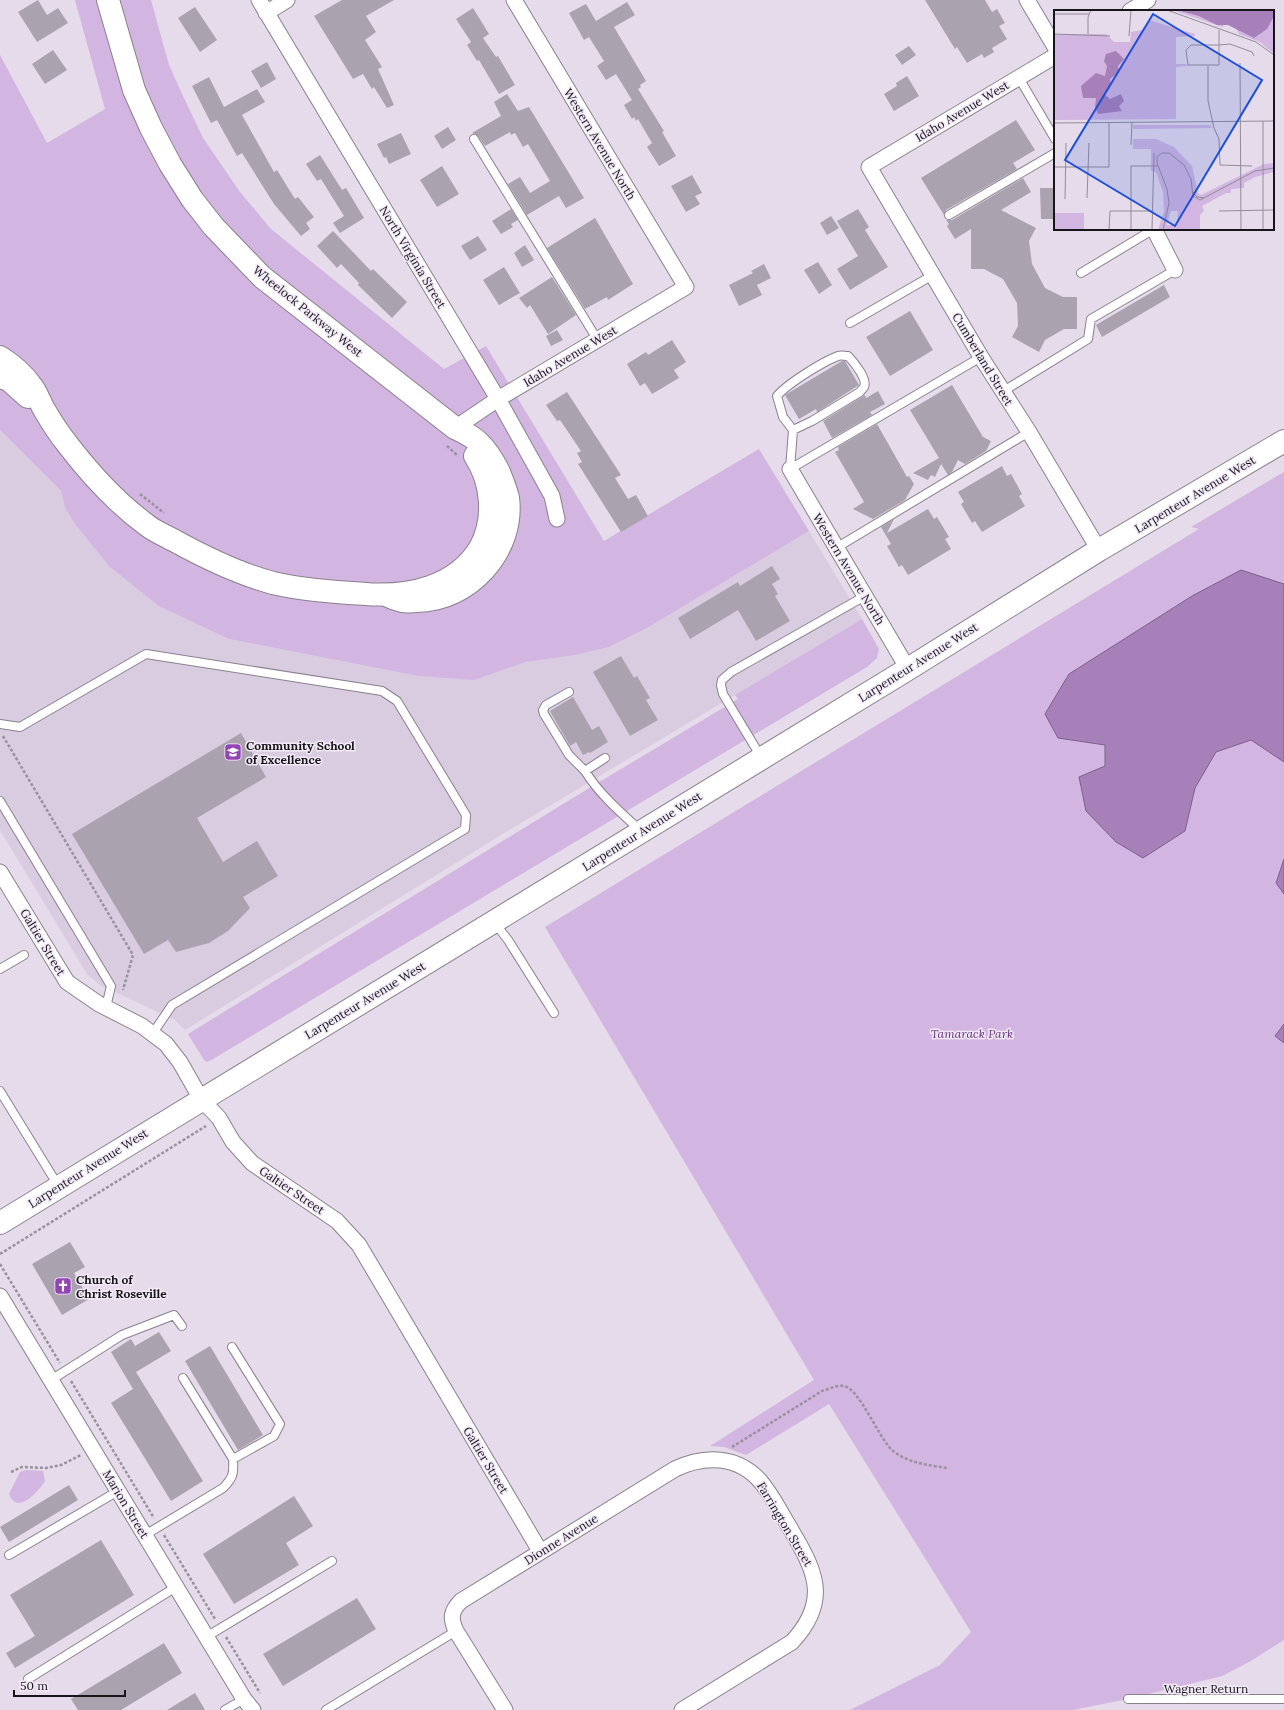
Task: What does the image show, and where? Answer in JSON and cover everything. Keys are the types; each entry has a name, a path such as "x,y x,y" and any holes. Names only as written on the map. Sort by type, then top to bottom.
{"main road":[{"name":"Wheelock Parkway West","path":"0,356 19,371 32,386 46,412 68,445 105,488 149,526 198,554 237,571 274,583 329,592 388,596 430,588 448,580 467,564 480,547 490,511 490,494 483,468 449,435 262,277 213,226 192,199 177,176 151,128 134,90 108,0"},
{"name":"Wheelock Parkway West","path":"0,377 9,380 46,412"},
{"name":"Larpenteur Avenue West","path":"0,1223 908,669 1099,550 1284,441"}],"street":[{"path":"263,6 287,0"},
{"name":"Western Avenue North","path":"514,0 686,287"},
{"path":"1027,0 1054,45"},
{"path":"1132,10 1148,0"},
{"name":"North Virginia Street","path":"263,6 498,399 552,496 557,519"},
{"name":"Idaho Avenue West","path":"869,167 1054,57"},
{"name":"Cumberland Street","path":"869,167 1002,392 1030,432 1099,550"},
{"path":"1155,230 1175,270"},
{"name":"Idaho Avenue West","path":"449,435 498,399 686,287"},
{"name":"Western Avenue North","path":"790,469 908,669"},
{"name":"Galtier Street","path":"0,872 67,982 106,1007 153,1033 166,1044 180,1062 201,1099 219,1118 232,1142 252,1163 337,1221 358,1245 540,1551"},
{"name":"Marion Street","path":"0,1296 248,1704"},
{"name":"Farrington Street","path":"675,1469 688,1462 703,1459 719,1459 734,1463 748,1470 760,1481 806,1555 813,1570 816,1586 815,1602 811,1617 802,1631 792,1642 682,1710"},
{"name":"Dionne Avenue","path":"456,1631 452,1622 452,1612 461,1601 675,1469"},
{"path":"456,1631 505,1710"}],"lane":[{"path":"1019,78 1054,137"},
{"path":"474,139 597,339"},
{"path":"949,215 1054,154"},
{"path":"1081,273 1152,230"},
{"path":"1002,392 1088,339 1091,319 1175,270"},
{"path":"850,323 933,275"},
{"path":"790,469 793,430 783,417 777,396 782,390 822,364 840,356 848,356 853,361 865,381 864,387 860,392 812,421 793,430"},
{"path":"790,469 981,357"},
{"path":"836,548 1030,432"},
{"path":"761,758 723,694 721,685 722,680 725,676 865,596"},
{"path":"0,724 20,727 146,654 382,692 397,700 466,815 465,829 172,1005 153,1033"},
{"path":"569,692 546,705 543,710 569,755 585,771 596,788 608,801 642,831"},
{"path":"585,771 606,758"},
{"path":"0,800 111,986 106,1007"},
{"path":"494,922 512,946 554,1014"},
{"path":"0,970 24,955"},
{"path":"0,1091 59,1187"},
{"path":"51,1380 122,1335 174,1315 182,1326"},
{"path":"232,1347 280,1424 274,1436 233,1459"},
{"path":"145,1535 223,1488 232,1479 234,1469 233,1459 183,1378"},
{"path":"9,1555 118,1491"},
{"path":"206,1637 332,1561"},
{"path":"28,1679 176,1587"},
{"path":"326,1710 456,1631"},
{"name":"Wagner Return","path":"1128,1699 1284,1699"},
{"path":"225,1710 248,1704"}],"path":[{"path":"449,435 462,460"},
{"path":"134,489 168,515"},
{"path":"2,734 133,955 122,991"},
{"path":"0,1254 206,1126"},
{"path":"0,1264 263,1698"},
{"path":"719,1459 731,1448 822,1391 844,1385 853,1390 882,1438 892,1450 906,1459 921,1464 947,1468"},
{"path":"11,1472 22,1468 46,1468 61,1465 82,1454"}],"shaded area":[{"name":"Community School of Excellence","path":"0,430 61,491 65,508 75,524 109,566 229,639 319,656 474,680 526,662 575,655 609,647 647,628 809,531 862,619 511,829 185,1030 175,1020 100,985 87,974 0,830"},
{"path":"1241,570 1284,584 1284,762 1251,740 1216,752 1195,788 1185,831 1143,858 1116,842 1086,811 1079,777 1105,766 1105,745 1058,738 1045,714 1069,674 1192,596"},
{"path":"1284,859 1284,894 1276,883"},
{"path":"1284,1024 1284,1043 1275,1036"}],"green space":[{"path":"75,0 151,0 169,65 183,96 203,138 240,192 271,229 444,369 486,346 604,541 759,449 809,531 647,628 609,647 575,655 526,662 474,680 419,676 229,639 159,606 109,566 75,524 65,508 61,491 0,430 0,55 47,143 105,109"},
{"name":"Tamarack Park","path":"1284,472 1284,1640 1249,1662 1222,1676 1128,1699 1073,1710 850,1710 940,1665 971,1632 829,1404 746,1455 724,1447 710,1446 814,1380 545,927 1199,529 1191,527"},
{"path":"862,619 879,649 877,658 867,667 213,1059 207,1062 204,1060 188,1034 586,790 738,699 735,695"},
{"path":"26,1470 43,1471 45,1481 28,1500 17,1503 9,1494 20,1472"}],"building":[{"path":"38,0 47,15 58,8 68,23 37,42 18,12"},
{"path":"342,0 394,0 366,16 376,32 365,40 382,67 378,69 394,105 387,108 374,87 372,89 363,74 353,79 314,16"},
{"path":"925,0 985,0 992,12 997,9 1005,23 999,26 1007,39 992,48 994,52 984,58 982,54 967,63 957,47 955,49"},
{"path":"627,2 635,15 614,27 646,81 640,85 641,87 638,89 664,131 662,132 676,156 659,166 647,147 652,143 638,119 636,121 634,117 632,119 624,105 632,100 616,74 606,80 597,66 604,61 589,37 584,40 569,13 586,4 596,21"},
{"path":"195,7 217,40 200,52 178,18"},
{"path":"473,8 489,34 483,38 496,57 498,56 515,85 499,94 479,60 477,61 467,45 471,42 456,19"},
{"path":"909,46 916,55 902,65 895,55"},
{"path":"53,50 67,70 45,84 32,64"},
{"path":"267,62 276,79 261,88 251,71"},
{"path":"907,76 919,96 894,111 884,94 897,86 896,83"},
{"path":"209,77 224,107 257,89 265,102 242,115 274,172 277,170 295,199 298,197 314,217 306,223 310,229 301,236 274,204 242,153 237,156 217,120 211,123 192,86"},
{"path":"507,94 518,111 529,107 584,198 566,208 559,196 527,215 508,184 520,177 530,193 550,181 528,144 523,147 515,133 511,135 510,132 485,146 478,136 472,133 501,116 494,102"},
{"path":"1016,120 1035,150 1013,163 1017,169 946,210 944,215 921,178"},
{"path":"448,127 456,140 442,149 434,136"},
{"path":"401,133 411,154 389,164 386,157 384,158 377,144"},
{"path":"320,155 342,190 346,188 364,218 340,233 333,223 344,216 321,179 317,181 306,164"},
{"path":"442,166 459,194 437,207 420,180"},
{"path":"692,175 702,193 695,196 700,204 686,212 671,186"},
{"path":"1023,178 1031,192 1001,210 1036,228 1029,241 1032,264 1045,288 1063,297 1077,297 1077,329 1064,329 1045,340 1039,352 1012,337 1018,326 1017,303 1003,279 984,269 971,269 971,229 955,239 947,226 949,224 946,220 952,220"},
{"path":"1040,188 1054,188 1054,219 1041,219"},
{"path":"511,209 518,220 511,224 513,227 501,234 492,221"},
{"path":"858,209 869,227 865,230 888,267 850,290 837,269 858,256 837,221"},
{"path":"831,216 839,228 827,235 820,223"},
{"path":"595,218 633,284 608,300 607,297 585,309 547,248"},
{"path":"333,231 371,271 373,269 407,302 392,318 358,285 359,283 341,264 337,268 317,246"},
{"path":"478,236 487,250 470,260 461,246"},
{"path":"525,245 534,260 522,267 514,253"},
{"path":"818,262 832,285 819,294 804,270"},
{"path":"764,264 771,278 757,285 762,295 739,306 729,285 753,273 751,271"},
{"path":"504,267 520,293 499,305 483,280"},
{"path":"552,277 576,315 548,334 530,305 527,308 519,298"},
{"path":"1164,285 1170,297 1102,337 1096,325"},
{"path":"910,311 933,350 890,376 866,337"},
{"path":"557,330 563,340 551,346 546,336"},
{"path":"672,340 686,362 674,370 679,378 652,394 645,383 640,386 627,364 646,352 648,355"},
{"path":"842,361 845,361 859,385 817,412 816,409 799,419 785,395"},
{"path":"952,385 983,437 991,441 986,451 965,464 958,460 952,472 948,475 941,464 935,477 931,475 928,480 913,473 939,458 910,410"},
{"path":"878,391 885,404 870,412 872,415 832,438 823,421 865,395 866,398"},
{"path":"567,392 621,475 615,478 628,499 636,495 648,516 621,532 578,464 582,462 577,453 581,451 560,420 557,421 546,405"},
{"path":"877,424 907,477 909,476 914,484 905,500 873,519 853,509 864,502 835,452 839,450 838,447"},
{"path":"1002,466 1007,476 1011,474 1022,494 1019,496 1025,506 982,532 975,521 972,523 961,504 964,502 958,492"},
{"path":"928,509 934,519 937,517 949,537 945,539 951,549 908,575 902,565 899,567 887,546 891,544 881,527 894,519 887,533"},
{"path":"772,566 780,579 772,584 778,594 775,596 790,621 756,641 738,610 690,639 678,618 738,582 740,586"},
{"path":"621,656 634,678 637,676 650,698 646,700 658,720 630,736 593,672"},
{"path":"573,697 592,730 599,726 608,742 590,753 589,752 583,755 576,742 570,746 550,711"},
{"path":"241,733 266,777 197,818 223,862 257,841 278,876 243,897 250,908 228,931 209,943 176,952 168,940 144,954 72,834"},
{"name":"Church of Christ Roseville","path":"70,1242 85,1267 74,1273 89,1299 62,1315 32,1264"},
{"path":"159,1332 171,1351 136,1372 203,1481 171,1501 111,1403 133,1389 111,1352 131,1339 135,1346"},
{"path":"210,1346 263,1435 238,1450 185,1361"},
{"path":"69,1485 78,1500 9,1542 0,1527"},
{"path":"294,1496 313,1526 286,1543 299,1565 234,1604 203,1554"},
{"path":"101,1540 134,1595 15,1668 6,1653 35,1636 10,1595"},
{"path":"357,1598 376,1629 283,1686 263,1654"},
{"path":"164,1643 182,1673 121,1710 78,1710 71,1699"},
{"path":"195,1693 205,1710 167,1710"}],"place":[{"name":"Community School of Excellence","path":"233,752"},
{"name":"Church of Christ Roseville","path":"63,1286"}]}
